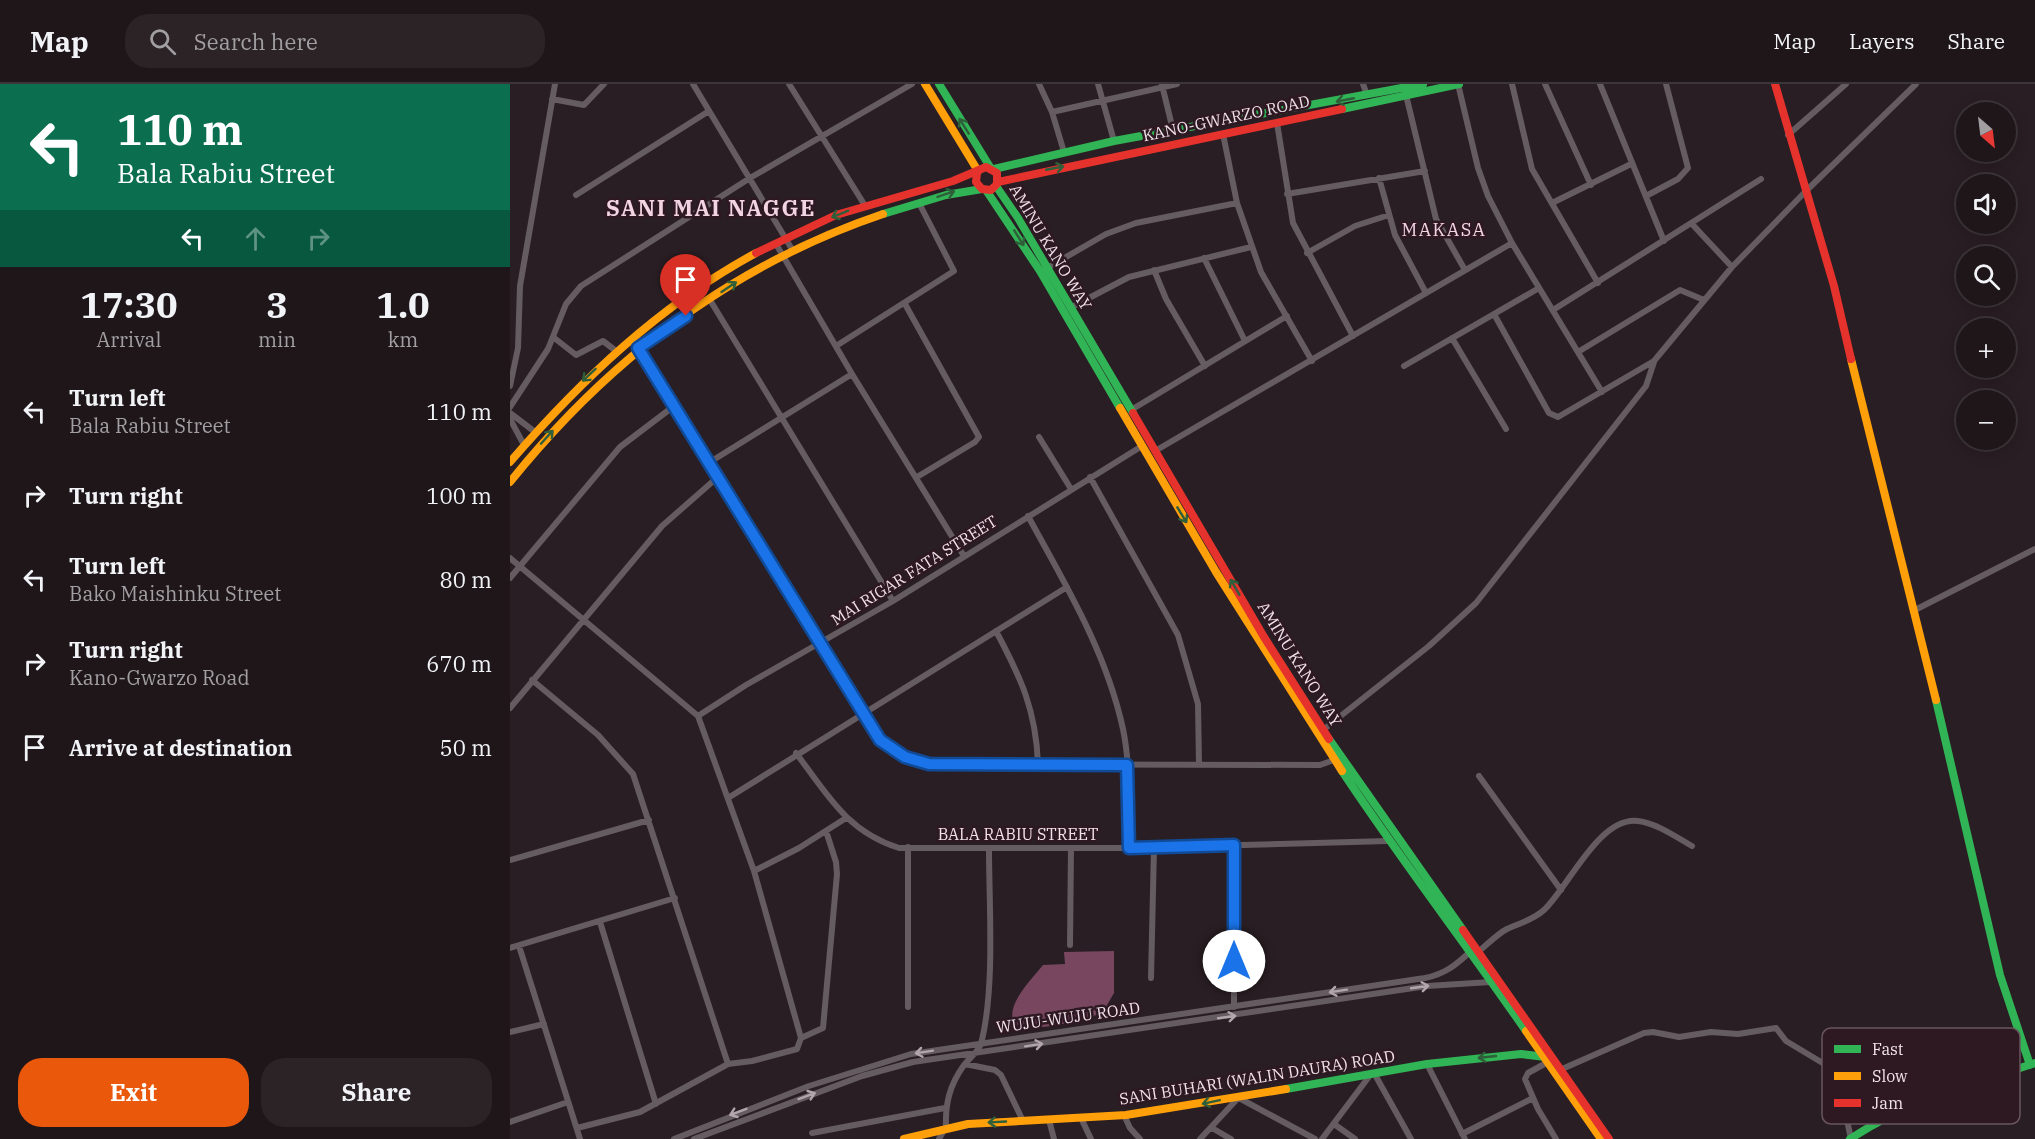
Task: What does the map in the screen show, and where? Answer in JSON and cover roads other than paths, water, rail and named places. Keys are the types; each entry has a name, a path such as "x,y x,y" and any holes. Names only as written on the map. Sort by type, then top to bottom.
{"main road":[{"name":"AMINU KANO WAY","path":"925,84 977,172 976,182 984,189 1040,271 1131,410 1155,451 1162,471"},
{"name":"AMINU KANO WAY","path":"939,84 992,168 997,184 1070,308 1142,446 1162,471 1245,620 1309,715 1334,760 1388,841 1562,1069 1609,1139"},
{"path":"512,456 571,393 616,351 678,302 776,244 864,204 992,168 1114,141 1423,84"},
{"name":"KANO-GWARZO ROAD","path":"984,189 997,184 1223,134 1459,84"},
{"path":"1775,84 1788,135 1834,286 1960,793 2000,975 2019,1028"},
{"path":"510,482 559,424 638,348 710,300 793,251 835,230 959,190 984,189"},
{"name":"AMINU KANO WAY","path":"1309,715 1323,730 1474,952 1491,982 1601,1139"},
{"path":"2020,1031 2032,1064"},
{"name":"SANI BUHARI (WALIN DAURA) ROAD","path":"904,1139 968,1124 1124,1115 1427,1064 1521,1054 1547,1059"},
{"path":"1851,1139 1876,1124"}],"street":[{"path":"510,386 518,348 514,324 555,84"},
{"path":"552,99 584,105 604,84"},
{"path":"693,84 793,251"},
{"path":"789,84 864,204"},
{"path":"510,407 549,350 566,304 581,286 750,178 912,84"},
{"path":"1039,84 1052,112 1064,152"},
{"path":"1098,84 1114,141"},
{"path":"1052,112 1177,84"},
{"path":"1363,84 1367,96"},
{"path":"1459,84 1478,168 1488,196 1512,243 1602,392"},
{"path":"1512,84 1527,156 1598,283"},
{"path":"1545,84 1591,185"},
{"path":"1600,84 1664,241"},
{"path":"1646,196 1678,179 1688,168 1666,84"},
{"path":"1788,135 1846,84"},
{"path":"1494,314 1553,417 1558,417 1654,361 1732,267 1916,84"},
{"path":"1162,86 1173,130"},
{"path":"1406,95 1436,219 1465,270"},
{"path":"576,195 709,111"},
{"path":"1277,123 1293,222 1307,253 1353,336"},
{"path":"1223,134 1237,202 1251,247 1261,272 1312,361"},
{"path":"1552,203 1631,164"},
{"path":"1287,194 1425,171"},
{"path":"1379,178 1395,235 1426,293"},
{"path":"1553,310 1761,179"},
{"path":"1047,268 1106,234 1136,223 1237,202"},
{"path":"836,346 954,271 919,203"},
{"path":"1307,253 1355,226 1389,215"},
{"path":"1692,224 1732,267"},
{"path":"1155,451 1512,243"},
{"path":"776,244 852,374 964,556"},
{"path":"1070,308 1129,277 1251,247"},
{"path":"1204,258 1245,341"},
{"path":"1154,270 1166,299 1205,366"},
{"path":"1404,366 1539,288"},
{"path":"1578,352 1680,290 1704,300"},
{"path":"710,300 893,601"},
{"path":"905,304 979,437 975,442 917,477"},
{"path":"1131,410 1287,316"},
{"path":"553,337 576,355 603,340 616,351"},
{"path":"1452,338 1506,429"},
{"path":"510,346 518,348"},
{"path":"638,348 880,740 905,757 929,764 1320,765 1334,760"},
{"path":"1323,730 1429,646 1476,603 1640,394 1652,373 1654,361"},
{"path":"710,462 852,374"},
{"path":"510,578 620,447 674,406"},
{"path":"510,413 535,432"},
{"path":"510,419 524,445"},
{"path":"1039,436 1071,489"},
{"name":"MAI RIGAR FATA STREET","path":"698,716 893,601 1142,446"},
{"path":"510,708 662,526 719,476"},
{"path":"1090,477 1178,635 1198,704 1199,764"},
{"path":"1028,516 1094,638 1111,685 1123,730 1127,765 1129,848"},
{"path":"1913,611 2035,549"},
{"path":"510,558 582,620 641,665 698,716 754,871 801,1038 797,1049 752,1061 728,1064 656,1104 623,1118 577,1128"},
{"path":"728,798 796,753 1067,587"},
{"path":"996,631 1021,678 1036,730 1038,764"},
{"path":"532,680 598,735 620,756 633,774 728,1064"},
{"name":"BALA RABIU STREET","path":"796,753 846,818 877,841 908,848 1129,848 1388,841"},
{"path":"1479,776 1561,890"},
{"path":"754,871 846,818"},
{"path":"510,860 649,820"},
{"name":"WUJU-WUJU ROAD","path":"674,1139 747,1108 860,1068 911,1054 1439,975 1507,930 1520,926 1544,910 1590,851 1622,823 1636,820 1692,846"},
{"path":"801,1038 823,1028 837,874 836,862 826,831"},
{"path":"1234,845 1234,1007"},
{"path":"1151,978 1154,847"},
{"path":"908,848 908,1007"},
{"path":"939,1139 945,1130 945,1108 950,1087 965,1064 976,1053 981,1042 988,1007 989,848"},
{"path":"1070,945 1071,848"},
{"path":"510,948 675,898"},
{"path":"600,922 656,1104"},
{"path":"519,946 580,1139"},
{"name":"WUJU-WUJU ROAD","path":"694,1139 862,1076 913,1062 1427,986 1491,982"},
{"path":"510,1032 544,1024"},
{"path":"1562,1069 1648,1033 1678,1037 1711,1032 1738,1034 1776,1028 1786,1041 1822,1063"},
{"path":"1547,1059 1528,1072 1525,1079 1555,1139"},
{"path":"965,1064 995,1070 1001,1075 1023,1121"},
{"path":"1427,1064 1463,1136 1533,1098"},
{"path":"1322,1139 1373,1073 1411,1139"},
{"path":"1200,1139 1240,1097 1315,1139"},
{"path":"510,1122 568,1102"},
{"path":"813,1133 945,1108"},
{"path":"1124,1115 1130,1128 1140,1139"},
{"path":"1081,1118 1090,1139"},
{"path":"1048,1120 1052,1138"},
{"path":"1334,1124 1355,1139"},
{"path":"1848,1124 1851,1139"},
{"path":"1212,1128 1231,1139"}],"district":[{"name":"SANI MAI NAGGE","path":"711,207"},
{"name":"MAKASA","path":"1444,229"}]}
